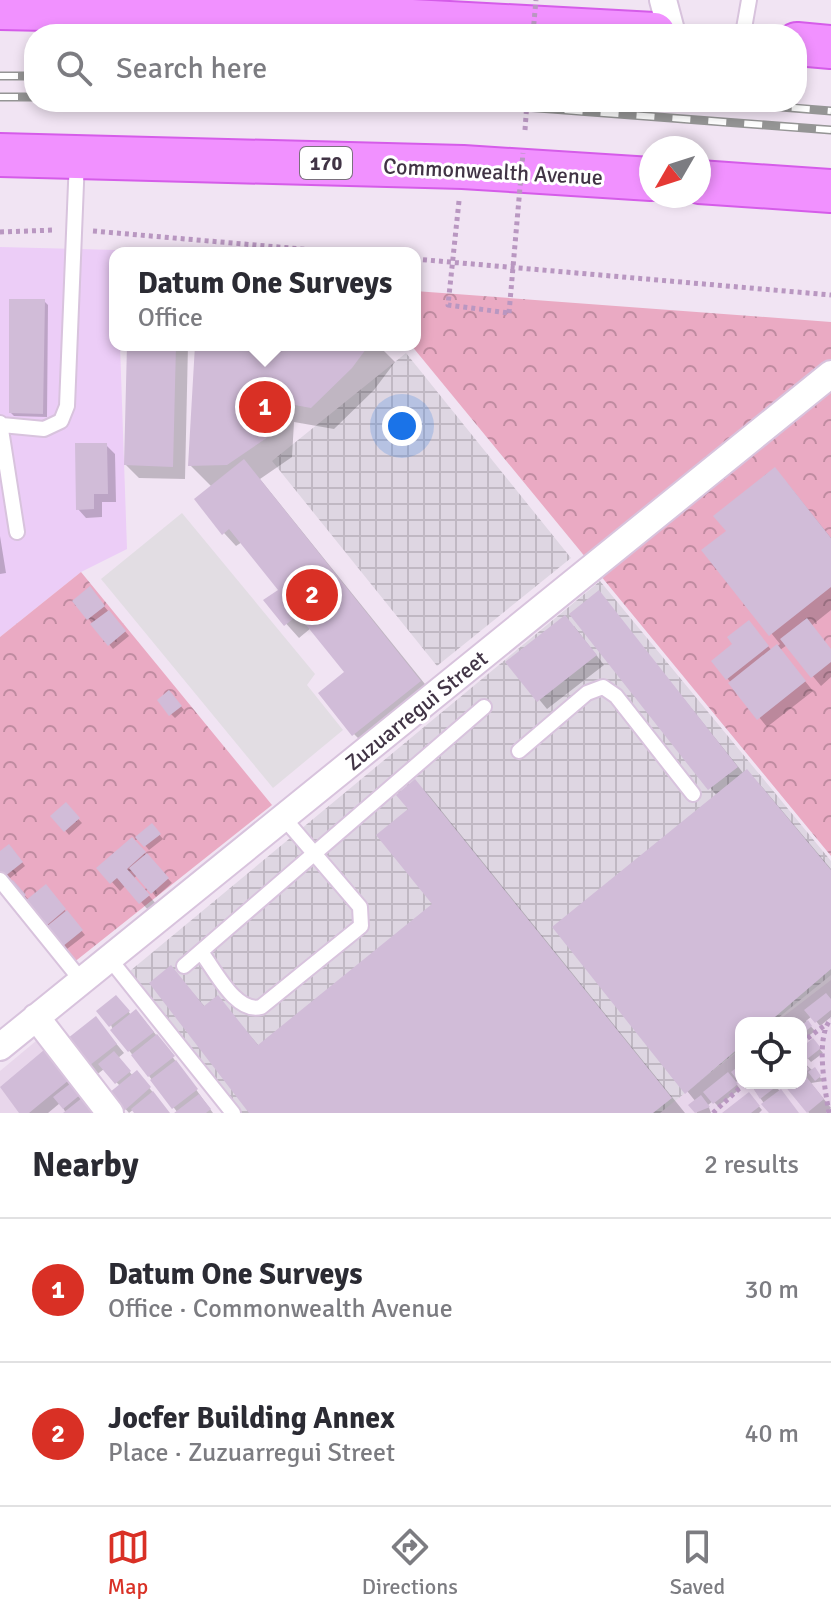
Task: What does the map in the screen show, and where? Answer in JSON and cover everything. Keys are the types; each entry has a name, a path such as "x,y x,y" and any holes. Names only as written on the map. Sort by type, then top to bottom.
{"main road":[{"path":"0,8 86,5 466,24"},
{"path":"807,45 831,47"},
{"name":"Commonwealth Avenue","path":"0,155 463,167 639,178"},
{"path":"711,183 831,191"}],"street":[{"path":"663,0 669,24"},
{"name":"Zuzuarregui Street","path":"0,1047 831,374"},
{"path":"36,1017 110,1113"}],"lane":[{"path":"745,24 749,0"},
{"path":"17,532 1,424 44,429 61,421 67,406 71,229 77,156"},
{"path":"519,751 587,693 603,687 616,696 693,794"},
{"path":"184,966 484,707"},
{"path":"201,952 241,1005 252,1010 261,1007 361,926 360,907 283,817"},
{"path":"0,880 81,980"},
{"path":"109,958 233,1113"}],"path":[{"path":"534,24 536,0"},
{"path":"525,130 526,112"},
{"path":"463,167 448,305 509,313 523,153"},
{"path":"0,232 71,229 279,247"},
{"path":"421,259 831,295"},
{"path":"807,1039 831,1019"},
{"path":"825,1026 822,1070 829,1113"},
{"path":"714,1112 739,1089"}],"shaded area":[{"path":"0,247 109,250 109,351 120,351 127,549 81,572 0,637"},
{"path":"406,353 571,558 437,666 272,461"},
{"path":"182,513 315,674 307,685 343,730 273,788 101,579"},
{"path":"600,581 831,861 831,975 779,1017 735,1017 735,1053 660,1113 240,1113 130,971"},
{"path":"831,980 831,1113 659,1113 735,1054 735,1089 807,1089 807,1017 783,1017"},
{"path":"48,1031 113,1113 0,1113 0,1071"}],"green space":[{"path":"421,291 831,322 831,856 416,351 421,351"},
{"path":"81,572 272,805 63,971 0,892 0,637"}],"building":[{"path":"9,299 45,299 43,414 9,413"},
{"path":"127,351 176,351 173,467 124,465"},
{"path":"195,351 365,351 352,368 311,408 273,401 271,435 227,465 188,466"},
{"path":"75,443 107,443 108,494 94,494 94,509 76,510"},
{"path":"244,459 421,681 352,736 318,693 344,672 298,615 284,626 263,600 278,590 229,529 222,535 194,499"},
{"path":"775,467 831,538 831,587 769,636 701,550 726,531 713,516"},
{"path":"90,586 105,606 87,620 72,601"},
{"path":"599,590 738,767 708,790 569,614"},
{"path":"109,610 126,631 108,646 90,624"},
{"path":"565,615 597,655 537,702 505,662"},
{"path":"807,618 831,649 831,662 811,678 780,639"},
{"path":"749,620 769,646 726,680 711,661 732,644 727,637"},
{"path":"777,644 806,681 757,720 728,683"},
{"path":"169,690 182,706 169,716 157,700"},
{"path":"747,769 831,870 831,969 775,1017 735,1017 735,1051 685,1094 552,927"},
{"path":"415,779 672,1098 653,1113 249,1113 149,983 171,965 204,1006 218,995 258,1045 432,904 376,835 408,809 396,795"},
{"path":"66,802 80,818 64,832 50,816"},
{"path":"152,823 161,834 144,847 135,837"},
{"path":"132,837 146,852 127,869 150,895 139,904 117,878 110,884 96,868"},
{"path":"9,844 23,862 4,877 0,872 0,851"},
{"path":"147,853 169,878 151,894 129,868"},
{"path":"13,880 26,895 20,900 7,885"},
{"path":"46,884 66,909 45,927 25,901"},
{"path":"67,910 83,930 62,947 46,927"},
{"path":"826,993 831,999 831,1010 815,1023 804,1010"},
{"path":"116,995 130,1011 109,1027 96,1011"},
{"path":"136,1009 154,1032 128,1052 110,1030"},
{"path":"96,1016 117,1044 85,1069 63,1042"},
{"path":"157,1034 175,1056 148,1077 131,1055"},
{"path":"813,1038 821,1048 807,1059 807,1043"},
{"path":"44,1050 69,1080 29,1113 19,1113 0,1087"},
{"path":"114,1051 131,1071 115,1084 98,1064"},
{"path":"176,1060 198,1089 172,1109 150,1080"},
{"path":"815,1067 821,1076 815,1081 808,1072"},
{"path":"137,1070 151,1087 124,1111 109,1093"},
{"path":"728,1072 735,1080 735,1086 713,1104 703,1092"},
{"path":"807,1078 824,1099 807,1113 787,1089 807,1089"},
{"path":"71,1083 80,1095 63,1109 53,1097"},
{"path":"754,1089 773,1089 760,1099"},
{"path":"781,1089 799,1113 769,1113 761,1104"},
{"path":"153,1091 170,1113 134,1113 131,1109"},
{"path":"749,1092 760,1106 751,1113 722,1113"},
{"path":"87,1094 101,1113 63,1113"},
{"path":"199,1094 211,1109 206,1113 174,1113"},
{"path":"701,1095 710,1107 695,1113 688,1105"}],"railway":[{"path":"0,76 24,76"},
{"path":"0,97 24,97"},
{"path":"807,109 831,111"},
{"path":"591,112 831,130"}],"place":[{"name":"Datum One Surveys","path":"265,407"},
{"name":"Jocfer Building Annex","path":"312,595"}]}
